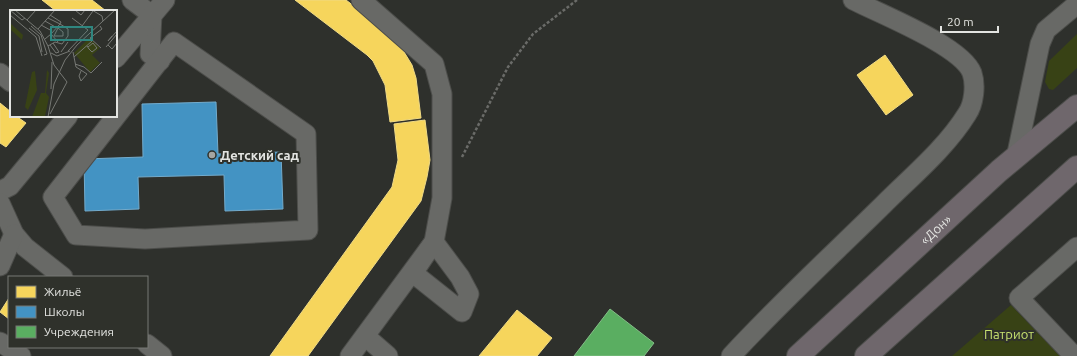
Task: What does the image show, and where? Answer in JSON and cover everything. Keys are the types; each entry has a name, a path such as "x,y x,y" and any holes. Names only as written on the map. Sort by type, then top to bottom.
{"highway":[{"name":"«Дон»","path":"798,356 1016,158 1077,106"},
{"path":"866,356 1077,167"}],"street":[{"path":"132,0 152,15"},
{"path":"117,57 165,0"},
{"path":"350,356 434,242 442,198 442,94 434,64 361,0"},
{"path":"731,356 761,323 923,166 956,130 968,113 974,97 972,74 964,59 948,48 853,0"},
{"path":"1016,158 1040,44 1046,30 1077,4"},
{"path":"152,15 150,54 160,61"},
{"path":"116,117 53,197 76,235 145,239 308,230 306,134 174,42 117,116"},
{"path":"0,73 10,81"},
{"path":"0,192 10,186 67,117"},
{"path":"0,203 14,234 25,247 62,276"},
{"path":"0,266 14,234"},
{"path":"1074,356 1019,298 1077,247"},
{"path":"365,336 388,356"},
{"path":"148,345 162,356"},
{"path":"9,348 21,356"}],"path":[{"path":"458,163 508,67 534,34 576,0"}],"green space":[{"path":"1077,34 1077,68 1053,90 1049,89 1045,82 1049,61"},
{"name":"Патриот","path":"1011,305 1060,356 952,356"}],"building: Жильё":[{"path":"42,0 92,0 105,10 55,10"},
{"path":"295,0 346,0 388,32 398,42 412,65 416,78 421,118 390,122 385,85 373,61"},
{"path":"885,55 913,95 886,115 857,75"},
{"path":"0,103 10,111 10,117 17,117 26,123 6,147 0,143"},
{"path":"425,120 430,160 421,201 308,356 270,356 392,187 398,160 394,124"},
{"path":"8,300 8,318 0,312"},
{"path":"517,310 552,338 537,356 479,356"}],"building: Школы":[{"name":"Детский сад","path":"216,102 218,154 281,152 283,209 225,211 224,175 138,177 139,209 85,211 84,159 143,157 142,104"}],"building: Учреждения":[{"path":"610,309 654,343 644,356 574,356"}],"place":[{"name":"Детский сад","path":"212,155"}]}
